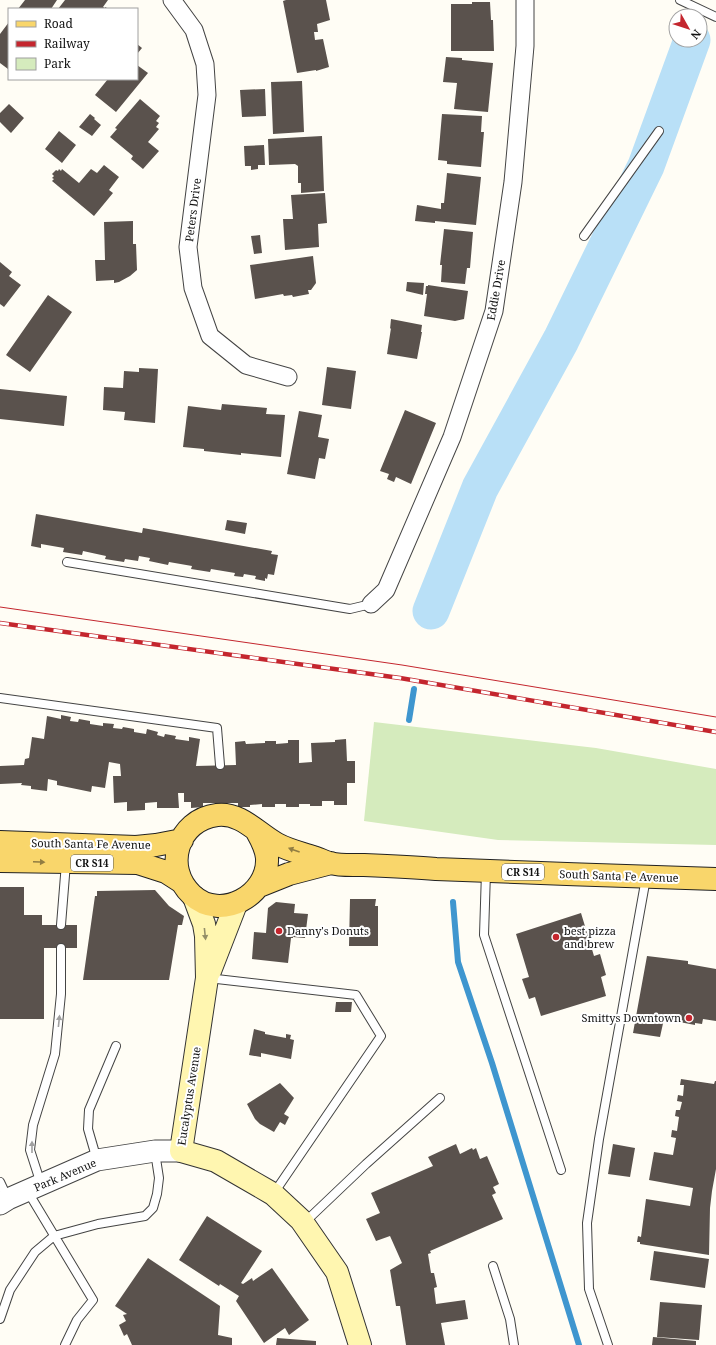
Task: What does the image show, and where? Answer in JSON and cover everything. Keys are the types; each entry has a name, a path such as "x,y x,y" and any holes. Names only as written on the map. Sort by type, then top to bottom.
{"main road":[{"name":"South Santa Fe Avenue","path":"187,889 177,872 176,861 178,849 182,840 190,829 200,820 223,811 244,821 277,844 331,863 486,871 716,879"},
{"name":"South Santa Fe Avenue","path":"0,861 138,863 166,872 207,904 221,906 236,904 249,897 259,886 265,872 267,858 264,843 256,830"},
{"name":"South Santa Fe Avenue","path":"0,842 136,847 182,840"},
{"name":"South Santa Fe Avenue","path":"259,886 289,874 331,863"},
{"path":"187,889 204,924 206,936 207,978"},
{"path":"207,978 213,966 236,904"},
{"name":"Eucalyptus Avenue","path":"207,978 181,1151 216,1161 273,1194 303,1223 337,1272 360,1345"}],"street":[{"name":"Peters Drive","path":"172,0 194,30 205,64 207,95 188,247 193,288 210,336 246,365 288,377"},
{"name":"Eddie Drive","path":"371,604 386,590 452,438 494,312 513,182 525,46 525,0"},
{"name":"Park Avenue","path":"3,1195 34,1188 97,1160 155,1152 181,1151"}],"lane":[{"path":"680,0 716,17"},
{"path":"584,236 659,131"},
{"path":"66,562 350,609 371,604"},
{"path":"0,698 217,728 220,765"},
{"path":"61,925 66,862"},
{"path":"486,871 484,934 561,1170"},
{"path":"608,1345 589,1289 587,1223 598,1139 647,876"},
{"path":"61,948 62,994 56,1054 33,1125 30,1150 34,1188 54,1236 93,1300 77,1320 65,1345"},
{"path":"207,978 356,995 381,1036 273,1194"},
{"path":"97,1160 88,1129 89,1110 116,1046"},
{"path":"303,1223 440,1098"},
{"path":"0,1319 10,1290 35,1252 54,1236 98,1224 145,1216 153,1208 159,1178 155,1152"},
{"path":"492,1266 510,1318 514,1345"}],"green space":[{"path":"374,722 596,748 716,769 716,845 498,840 364,821"}],"building":[{"path":"25,0 57,0 52,8 19,8"},
{"path":"65,0 108,0 103,7 105,8 59,8"},
{"path":"326,0 330,20 317,24 318,32 314,32 315,40 323,39 329,67 316,71 297,73 283,1"},
{"path":"472,2 490,2 491,20 493,20 494,51 451,51 451,4 472,4"},
{"path":"8,23 8,69 0,63 0,34"},
{"path":"138,45 142,48 138,53"},
{"path":"446,57 493,63 488,112 454,109 457,83 443,82"},
{"path":"138,66 148,73 116,112 95,95 107,80 138,80"},
{"path":"302,81 304,132 273,134 271,82"},
{"path":"265,89 266,116 242,117 240,90"},
{"path":"140,99 160,116 156,121 159,123 156,127 159,129 148,142 159,151 143,169 131,159 133,156 110,137 117,129 115,128"},
{"path":"9,104 24,118 11,133 0,122 0,113"},
{"path":"90,114 101,125 92,136 79,127"},
{"path":"442,114 482,116 481,132 484,132 481,167 447,164 447,161 438,160"},
{"path":"59,131 76,145 62,163 45,149"},
{"path":"322,136 324,191 301,193 301,183 298,183 298,166 295,164 269,165 268,139"},
{"path":"264,145 265,165 258,165 258,169 251,170 251,166 245,166 244,146"},
{"path":"104,165 119,177 109,190 113,193 94,216 52,181 54,176 52,174 56,170 58,171 59,169 61,171 62,169 79,183 91,169 97,173"},
{"path":"447,173 481,177 476,225 435,221 435,223 415,221 417,205 441,209 441,203 444,203"},
{"path":"325,193 327,223 318,224 319,247 285,250 283,219 293,219 291,195"},
{"path":"133,221 133,244 136,244 137,270 119,282 114,283 114,280 96,281 95,260 105,260 104,222"},
{"path":"444,229 473,232 470,268 467,268 465,284 441,282 442,265 440,265"},
{"path":"260,235 262,253 254,254 251,236"},
{"path":"313,256 316,283 311,290 308,290 309,294 293,297 292,295 284,296 283,294 255,299 250,265"},
{"path":"0,262 12,272 9,276 21,285 4,307 0,304"},
{"path":"407,282 424,283 423,295 406,291"},
{"path":"428,285 468,291 464,319 455,321 424,316 427,294 425,294 426,286"},
{"path":"48,295 72,312 30,372 6,355"},
{"path":"391,319 422,325 417,359 387,354"},
{"path":"327,367 356,371 351,409 322,405"},
{"path":"139,368 158,369 155,423 124,420 125,412 103,410 104,387 123,388 124,371 139,372"},
{"path":"0,389 67,396 64,426 0,419"},
{"path":"222,404 267,408 266,414 285,415 281,457 241,453 241,455 183,447 188,406 221,410"},
{"path":"405,410 436,423 411,484 396,477 394,482 387,479 389,474 380,471"},
{"path":"299,411 322,415 318,437 329,439 325,459 319,458 315,479 287,474"},
{"path":"36,514 142,533 143,528 272,551 271,554 278,555 274,575 268,574 265,581 255,579 256,576 244,574 243,577 234,576 235,573 211,569 210,572 191,569 192,566 169,562 168,565 149,561 150,558 139,556 138,561 125,559 124,562 105,559 106,556 83,551 82,555 63,552 64,548 41,544 41,548 31,546"},
{"path":"227,520 247,523 245,534 225,530"},
{"path":"61,715 71,717 70,721 78,722 79,719 90,721 90,724 103,726 103,723 114,724 113,728 122,729 123,727 134,729 134,732 146,734 147,729 158,732 157,735 164,737 165,734 176,736 175,739 189,741 189,737 200,739 196,766 236,765 235,742 245,741 246,744 276,741 276,744 288,743 288,740 299,740 299,763 312,762 311,743 335,742 335,740 346,739 347,761 355,761 355,783 347,783 347,805 334,805 334,801 322,801 322,806 299,804 299,807 286,807 286,804 275,804 275,807 262,807 262,804 250,805 250,807 238,807 238,803 227,803 227,808 215,808 215,803 203,803 203,807 191,808 191,802 184,802 184,793 178,793 179,808 157,808 157,802 145,803 145,810 127,811 127,802 114,803 113,776 121,776 120,764 109,762 105,788 92,786 91,792 57,785 57,781 48,779 47,791 31,789 31,786 21,785 22,783 0,784 0,766 24,765 25,759 29,758 32,737 44,739 47,716 61,719"},
{"path":"0,887 24,887 24,915 42,915 42,925 77,925 77,948 44,948 44,1019 0,1019"},
{"path":"155,890 169,906 184,916 182,925 178,925 169,980 83,980 97,891"},
{"path":"350,899 376,899 375,906 378,906 378,946 349,946"},
{"path":"276,902 295,904 294,913 308,914 305,938 291,938 288,963 252,959 254,932 266,933 268,908"},
{"path":"581,913 594,956 600,954 606,975 601,977 606,996 541,1016 535,997 529,999 522,979 529,977 516,934"},
{"path":"647,956 688,961 688,964 716,969 716,1021 703,1019 702,1024 695,1023 695,1025 664,1019 660,1037 633,1033"},
{"path":"336,1002 352,1002 351,1012 335,1012"},
{"path":"254,1029 265,1032 265,1034 286,1038 286,1034 291,1035 290,1039 294,1040 291,1059 261,1053 261,1057 249,1055"},
{"path":"681,1079 714,1084 716,1081 716,1169 710,1208 709,1255 640,1244 640,1242 637,1242 638,1236 641,1237 646,1199 690,1206 693,1188 649,1180 654,1152 673,1155 676,1138 671,1137 672,1130 677,1131 679,1117 675,1116 676,1110 680,1110 682,1102 677,1101 678,1095 683,1096 684,1085 680,1085"},
{"path":"280,1083 294,1098 284,1114 289,1117 285,1125 280,1122 274,1132 260,1124 255,1119 247,1104"},
{"path":"456,1144 460,1154 472,1148 473,1150 476,1148 480,1159 487,1156 499,1184 493,1187 496,1193 492,1195 503,1219 430,1251 431,1253 428,1254 431,1273 434,1273 437,1287 434,1288 436,1304 465,1300 468,1319 441,1323 445,1345 406,1345 400,1306 396,1306 390,1270 402,1263 390,1236 376,1241 366,1219 380,1213 371,1193 433,1166 428,1157"},
{"path":"613,1144 635,1148 630,1177 608,1174"},
{"path":"207,1216 262,1251 241,1283 243,1284 252,1278 253,1281 272,1268 309,1320 289,1335 285,1328 264,1343 236,1301 239,1296 220,1284 219,1286 179,1260"},
{"path":"654,1251 709,1259 705,1288 650,1280"},
{"path":"148,1258 220,1306 218,1335 232,1338 232,1345 132,1345 127,1334 124,1336 119,1325 126,1321 123,1315 127,1314 115,1306"},
{"path":"660,1302 702,1305 699,1340 657,1337"},
{"path":"653,1337 696,1341 696,1345 652,1345"},
{"path":"277,1338 316,1341 316,1345 276,1345"}],"waterway":[{"path":"431,611 480,488 561,340 646,166 689,48"},
{"path":"409,720 414,689"},
{"path":"453,902 458,962 492,1063 579,1345"}],"tram line":[{"path":"0,607 402,665 716,717"}],"railway":[{"path":"0,623 400,678 716,732"}],"place":[{"name":"Danny's Donuts","path":"279,931"},
{"name":"best pizza and brew","path":"556,937"},
{"name":"Smittys Downtown","path":"689,1018"}]}
